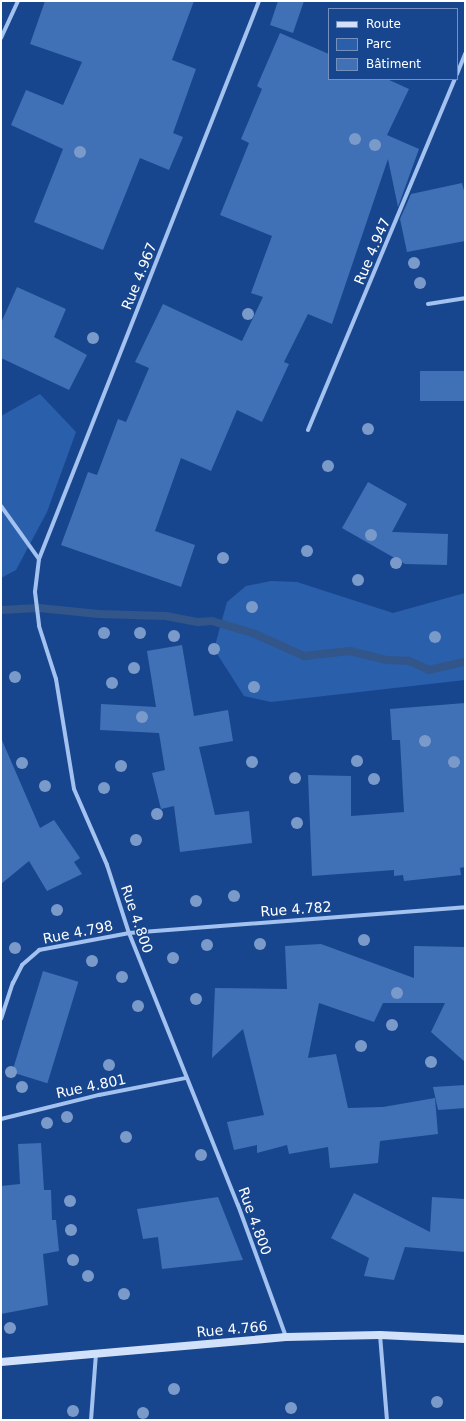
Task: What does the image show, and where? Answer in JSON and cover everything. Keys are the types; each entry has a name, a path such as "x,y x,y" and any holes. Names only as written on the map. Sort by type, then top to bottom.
{"street":[{"path":"1,38 18,1"},
{"name":"Rue 4.967","path":"40,559 259,1"},
{"path":"458,72 465,54"},
{"name":"Rue 4.947","path":"308,430 455,80"},
{"path":"428,304 465,298"},
{"path":"1,506 40,559"},
{"name":"Rue 4.800","path":"40,559 35,592 38,626 56,679 74,789 107,865 129,933 238,1205 286,1337"},
{"name":"Rue 4.782","path":"129,933 465,907"},
{"name":"Rue 4.798","path":"1,1019 12,983 22,965 39,950 129,933"},
{"name":"Rue 4.801","path":"1,1118 99,1095 186,1078"},
{"path":"380,1335 387,1420"},
{"name":"Rue 4.766","path":"1,1362 286,1337 380,1335 465,1339"},
{"path":"91,1420 96,1354"}],"green space":[{"path":"40,394 76,432 47,512 16,570 1,578 1,416"},
{"path":"271,581 297,582 393,613 465,593 465,680 271,702 244,696 214,649 227,602 246,586"}],"building":[{"path":"45,1 194,1 172,60 196,69 173,133 183,137 169,170 140,158 103,250 34,222 63,149 11,125 26,90 63,105 82,62 30,44"},
{"path":"278,1 304,1 293,33 270,25"},
{"path":"280,33 328,54 328,80 389,80 409,89 387,135 419,149 398,207 388,159 332,324 308,314 284,362 289,364 262,422 237,410 211,471 181,458 155,531 195,545 181,587 61,545 88,472 97,475 118,419 126,422 149,368 135,362 163,304 242,341 263,297 251,293 272,236 220,215 249,143 241,139 262,89 257,86"},
{"path":"462,183 465,194 465,241 407,252 400,219 411,194"},
{"path":"17,287 66,309 54,337 87,355 69,390 1,358 1,323"},
{"path":"420,371 465,371 465,401 420,401"},
{"path":"368,482 407,504 392,532 448,534 447,565 405,564 342,528"},
{"path":"182,645 194,716 228,710 233,741 199,747 215,815 249,811 252,843 180,852 174,806 161,809 152,773 165,770 159,733 100,730 101,704 156,707 147,651"},
{"path":"465,703 465,867 460,868 461,875 404,881 403,875 394,876 394,870 312,876 308,775 351,776 351,816 404,812 400,740 392,740 390,709"},
{"path":"1,738 40,828 54,820 80,858 74,862 82,874 47,891 29,861 1,884"},
{"path":"321,944 414,978 414,946 465,947 465,1062 431,1032 445,1003 383,1003 374,1022 319,1003 308,1058 336,1054 348,1108 383,1107 435,1098 438,1134 380,1141 378,1163 330,1168 328,1147 289,1154 287,1145 257,1153 257,1145 234,1150 227,1122 264,1115 243,1029 212,1058 215,988 287,989 285,946"},
{"path":"43,971 78,982 47,1083 12,1072"},
{"path":"465,1085 465,1108 438,1110 433,1087"},
{"path":"41,1143 44,1190 51,1190 52,1220 56,1220 59,1251 43,1254 48,1305 1,1314 1,1186 20,1184 18,1144"},
{"path":"354,1193 430,1232 432,1197 465,1199 465,1252 405,1247 394,1280 364,1276 369,1258 331,1238"},
{"path":"218,1197 243,1260 162,1269 158,1237 143,1239 137,1209"}],"waterway":[{"path":"1,610 39,608 99,614 166,616 198,622 212,621 255,634 304,656 350,651 386,660 409,661 429,670 465,662"}]}
